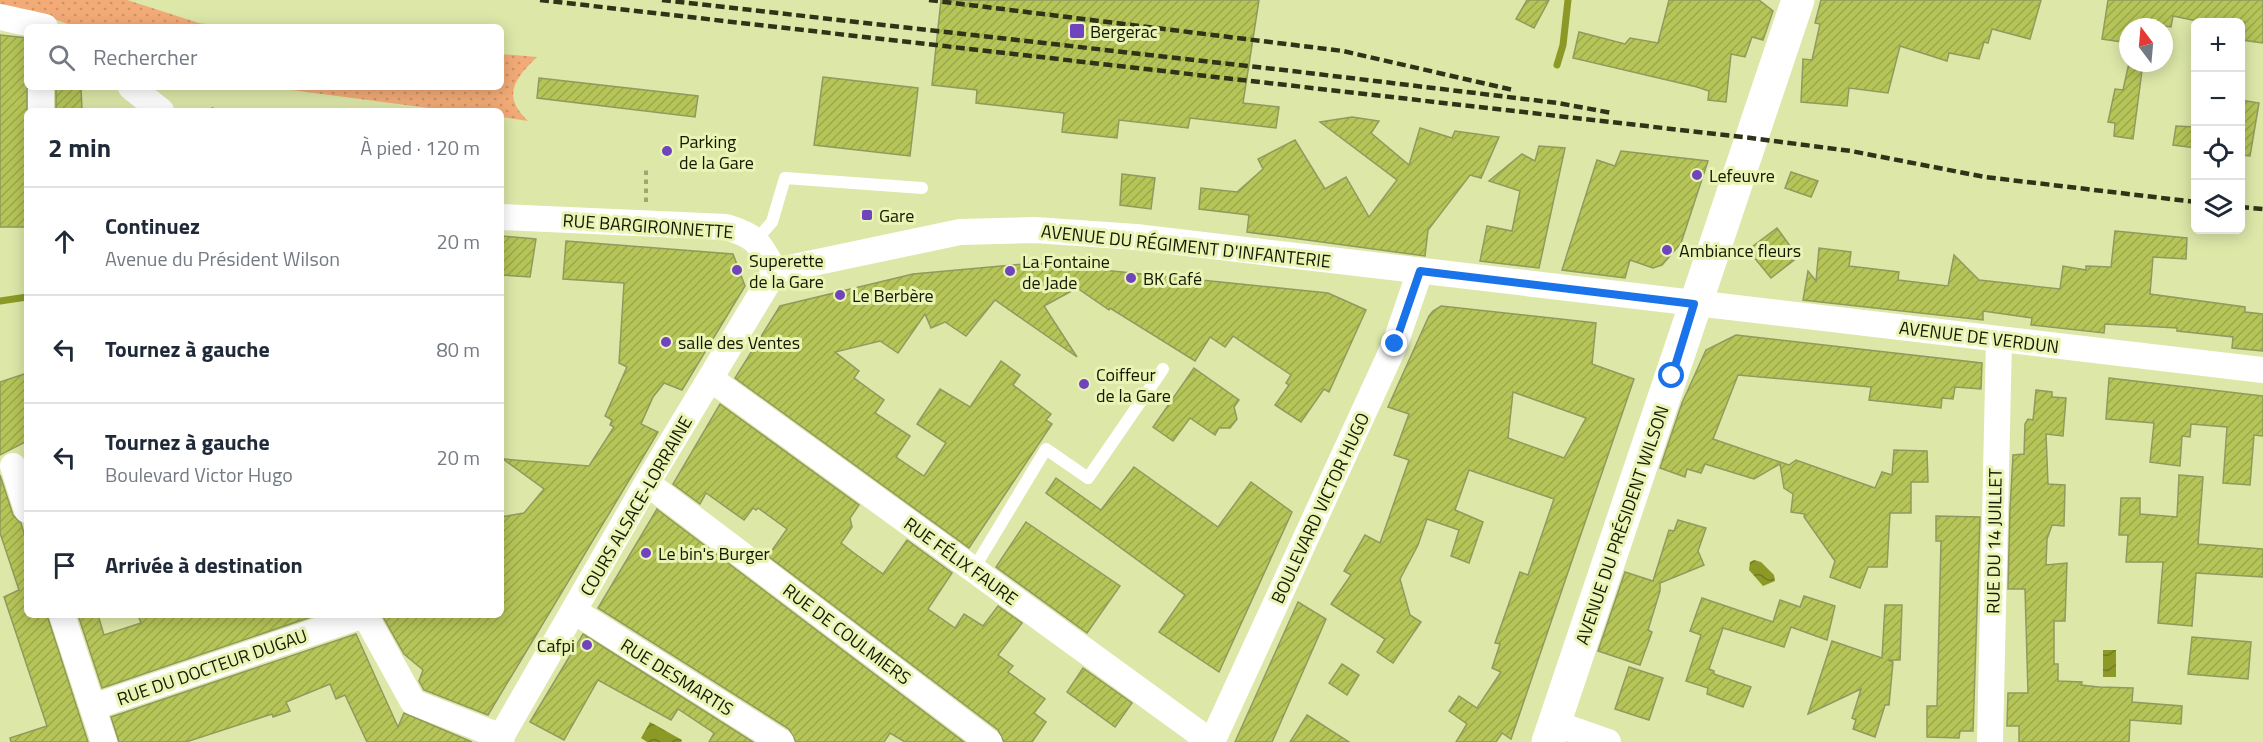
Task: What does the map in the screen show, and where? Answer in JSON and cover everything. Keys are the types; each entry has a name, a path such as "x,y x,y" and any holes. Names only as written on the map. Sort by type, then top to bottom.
{"main road":[{"name":"AVENUE DU PRÉSIDENT WILSON","path":"1551,733 1798,0"}],"street":[{"path":"0,17 33,24"},
{"path":"41,90 41,108"},
{"path":"135,90 157,108"},
{"name":"RUE BARGIRONNETTE","path":"504,217 726,227 749,234 756,240 776,271"},
{"name":"AVENUE DU RÉGIMENT D'INFANTERIE","path":"776,271 960,232 1035,230 1136,237 1694,304"},
{"name":"COURS ALSACE-LORRAINE","path":"500,740 646,483 776,271"},
{"name":"BOULEVARD VICTOR HUGO","path":"1212,742 1395,344 1420,271"},
{"name":"AVENUE DE VERDUN","path":"1694,304 2263,370"},
{"name":"RUE DU 14 JUILLET","path":"1989,742 1999,339"},
{"name":"RUE FÉLIX FAURE","path":"711,379 1212,742"},
{"path":"13,466 24,501"},
{"name":"RUE DE COULMIERS","path":"646,483 989,742"},
{"name":"RUE DESMARTIS","path":"574,611 781,742"},
{"path":"63,618 104,742"},
{"name":"RUE DU DOCTEUR DUGAU","path":"93,707 356,618"},
{"path":"367,618 413,702 500,740"},
{"path":"1551,733 1608,742"}],"lane":[{"path":"756,240 772,222 785,178 922,188"},
{"path":"973,570 1046,449 1088,478 1163,369"}],"path":[{"path":"645,224 646,167"}],"shaded area":[{"path":"0,0 127,0 206,24 67,24 34,11 0,6"},
{"path":"504,54 537,57 517,80 513,95 520,112 528,121 504,117 504,108 429,108 291,90 504,90"}],"water":[{"path":"1754,560 1761,562 1774,575 1775,581 1763,586 1749,570 1750,562"},
{"path":"2103,650 2116,650 2116,677 2103,677"},
{"path":"650,722 682,740 681,742 647,742 641,738"}],"building":[{"path":"941,0 1259,0 1243,103 1279,107 1276,128 1190,118 1188,128 1119,120 1117,138 1062,132 1064,113 976,103 977,90 932,85"},
{"path":"1527,0 1549,0 1534,28 1516,19"},
{"path":"1669,0 1759,0 1773,11 1763,40 1752,37 1745,57 1731,54 1726,102 1708,100 1709,91 1697,87 1573,58 1579,32 1625,44 1630,38 1658,43"},
{"path":"1821,0 2041,0 2030,39 1992,29 1988,43 1984,42 1979,59 1949,53 1947,61 1900,46 1888,93 1849,88 1847,106 1801,102 1803,59 1812,60 1820,24 1815,23"},
{"path":"2108,0 2263,0 2263,43 2245,40 2245,18 2191,20 2173,16 2173,18 2119,18 2119,42 2102,39"},
{"path":"0,35 24,38 24,90 27,90 27,108 24,108 24,227 0,227"},
{"path":"2127,72 2142,72 2133,139 2114,136 2115,123 2108,122 2115,89 2123,90"},
{"path":"823,77 918,88 910,156 814,145"},
{"path":"539,78 698,96 695,117 537,98"},
{"path":"56,90 81,90 82,108 56,108"},
{"path":"2245,101 2259,103 2250,156 2245,155"},
{"path":"1352,117 1379,121 1371,133 1409,165 1420,128 1452,138 1455,131 1499,137 1481,178 1470,175 1428,230 1425,256 1247,232 1249,215 1199,209 1201,188 1237,192 1263,169 1258,159 1295,140 1325,189 1346,177 1369,217 1397,180 1320,122"},
{"path":"2176,126 2191,127 2191,147 2173,145"},
{"path":"1539,146 1565,148 1539,268 1480,261 1487,226 1512,231 1520,191 1489,181 1522,154 1535,161"},
{"path":"1621,151 1708,161 1681,243 1662,265 1653,268 1630,260 1625,278 1562,270 1597,160 1615,166"},
{"path":"1791,172 1818,181 1811,197 1785,188"},
{"path":"1122,174 1155,178 1151,209 1120,205"},
{"path":"1777,228 1798,257 1771,278 1748,250"},
{"path":"2115,231 2187,238 2186,259 2153,257 2150,294 2245,307 2245,312 2263,314 2263,351 2232,348 2233,337 2177,331 2177,328 2105,324 2104,333 2031,325 2032,318 1983,311 1983,320 1803,300 1808,271 1816,281 1819,248 1851,252 1849,266 1899,272 1898,280 1948,286 1954,255 1979,280 2060,289 2063,266 2086,270 2086,266 2111,267"},
{"path":"504,236 536,239 530,277 504,275"},
{"path":"566,241 733,254 745,286 682,390 664,383 653,397 641,424 658,432 488,715 424,690 419,681 423,670 404,654 384,618 504,618 504,516 524,513 544,489 504,459 589,466 614,427 610,425 612,420 605,416 627,367 619,363 624,283 563,279"},
{"path":"1034,263 1328,293 1366,310 1329,392 1324,389 1301,422 1275,405 1289,385 1286,383 1291,375 1233,336 1225,347 1210,337 1195,361 1110,308 1109,310 1077,288 1044,306 1077,357 995,300 966,336 945,322 931,328 925,314 898,353 880,341 835,352 859,371 854,378 884,400 875,413 910,436 896,457 924,476 946,443 917,424 940,389 970,407 1001,361 1020,375 1013,385 1051,414 1046,420 1052,424 969,548 735,378 780,306 913,274"},
{"path":"1441,306 1596,323 1592,364 1634,379 1511,739 1502,733 1496,742 1456,742 1467,724 1449,711 1459,696 1477,708 1501,672 1492,668 1500,644 1495,643 1520,572 1528,575 1554,499 1469,470 1455,510 1483,522 1469,563 1451,556 1459,530 1427,519 1418,545 1400,579 1410,615 1421,622 1393,663 1377,652 1385,639 1331,604 1351,575 1344,571 1365,535 1380,543 1409,460 1394,455 1409,414 1388,407 1433,311","holes":["1513,392 1586,418 1564,458 1508,438"]},
{"path":"1736,335 1982,363 1981,389 1955,387 1953,399 1942,398 1941,408 1869,400 1871,387 1738,375 1713,439 1789,465 1796,460 1875,488 1882,472 1892,475 1894,450 1927,451 1928,482 1911,482 1911,513 1890,513 1887,567 1868,567 1860,588 1830,577 1835,561 1804,517 1805,514 1791,512 1793,494 1784,488 1780,464 1754,479 1705,464 1701,473 1687,469 1685,477 1660,468 1682,403 1706,350"},
{"path":"1194,368 1239,400 1234,407 1237,419 1230,428 1219,428 1215,435 1190,418 1173,441 1153,427"},
{"path":"24,374 24,443 0,455 0,382"},
{"path":"2109,378 2263,396 2263,436 2254,435 2250,485 2223,483 2227,427 2191,424 2190,437 2182,436 2180,466 2150,462 2154,423 2106,419"},
{"path":"2036,390 2052,392 2052,397 2066,398 2063,436 2046,434 2048,484 2065,485 2064,526 2052,525 2047,539 2046,565 2067,563 2065,621 2054,621 2054,664 2058,664 2058,681 2082,682 2081,685 2099,687 2133,688 2132,702 2182,706 2181,724 2130,720 2129,742 2019,742 2019,726 2007,726 2008,693 2028,693 2025,589 2008,589 2010,509 2013,455 2024,454 2025,424 2028,419 2033,420"},
{"path":"720,404 859,505 850,518 852,527 841,543 854,553 883,574 907,540 952,573 928,609 955,628 964,614 983,626 998,606 1022,623 998,655 1013,666 1008,672 1045,699 1034,713 1046,722 1032,742 1004,742 998,730 768,556 787,529 758,508 756,510 753,508 744,520 706,493 700,504 673,484"},
{"path":"1134,467 1218,527 1251,482 1292,512 1219,672 1159,632 1185,595 1046,493 1056,478 1101,510"},
{"path":"0,475 13,515 21,523 24,534 24,618 48,618 88,742 11,742 10,738 47,726 4,597 19,590 0,533"},
{"path":"2179,475 2203,477 2198,544 2263,549 2263,577 2196,573 2192,626 2158,623 2163,562 2126,562 2128,535 2119,535 2121,498 2140,498 2140,514 2177,517"},
{"path":"657,509 964,742 905,742 890,733 884,742 796,742 789,729 598,608"},
{"path":"1936,516 1980,517 1973,731 1960,731 1959,738 1927,737 1927,706 1937,706 1941,541 1936,541"},
{"path":"1678,520 1706,528 1698,551 1704,565 1660,583 1660,591 1648,630 1652,632 1640,665 1598,651 1625,572 1653,581 1669,530 1674,531"},
{"path":"1026,522 1120,586 1087,633 996,567"},
{"path":"1804,596 1835,606 1827,640 1791,627 1784,647 1723,628 1709,669 1714,671 1714,674 1751,687 1743,707 1707,694 1708,688 1686,681 1701,635 1690,631 1702,598 1773,622 1780,600 1800,607"},
{"path":"1298,602 1326,619 1272,742 1235,742"},
{"path":"1885,605 1902,605 1900,660 1888,660 1893,662 1889,705 1885,705 1875,737 1853,729 1856,720 1852,718 1861,689 1808,714 1832,641 1882,658"},
{"path":"79,618 99,618 104,635 141,623 139,618 308,618 102,688"},
{"path":"356,634 398,727 404,713 472,742 367,742 345,695 336,699 330,684 286,702 290,711 273,717 272,714 186,742 119,742 111,717"},
{"path":"583,634 753,742 709,742 714,733 678,709 671,720 598,680 564,740 530,722"},
{"path":"2192,637 2251,642 2248,679 2188,674"},
{"path":"1342,664 1359,675 1347,695 1329,683"},
{"path":"1629,667 1663,678 1649,720 1615,709"},
{"path":"1083,668 1132,703 1115,727 1067,692"},
{"path":"1307,715 1349,742 1290,742"}],"waterway":[{"path":"1557,65 1563,45 1568,0"},
{"path":"0,301 24,297"}],"railway":[{"path":"540,0 1751,138 1851,151 1985,177 2191,201"},
{"path":"662,0 1292,71 1558,103 1612,113"},
{"path":"929,0 1343,51 1513,90"},
{"path":"2245,207 2263,209"}],"place":[{"name":"Bergerac","path":"1077,31"},
{"name":"Parking de la Gare","path":"667,151"},
{"name":"Lefeuvre","path":"1697,175"},
{"name":"Gare","path":"867,215"},
{"name":"Ambiance fleurs","path":"1667,250"},
{"name":"Superette de la Gare","path":"737,270"},
{"name":"La Fontaine de Jade","path":"1010,271"},
{"name":"BK Café","path":"1131,278"},
{"name":"Le Berbère","path":"840,295"},
{"name":"salle des Ventes","path":"666,342"},
{"name":"Coiffeur de la Gare","path":"1084,384"},
{"name":"Le bin's Burger","path":"646,553"},
{"name":"Cafpi","path":"587,645"}],"route":[{"path":"1395,344 1420,271 1694,304 1672,376"}]}
